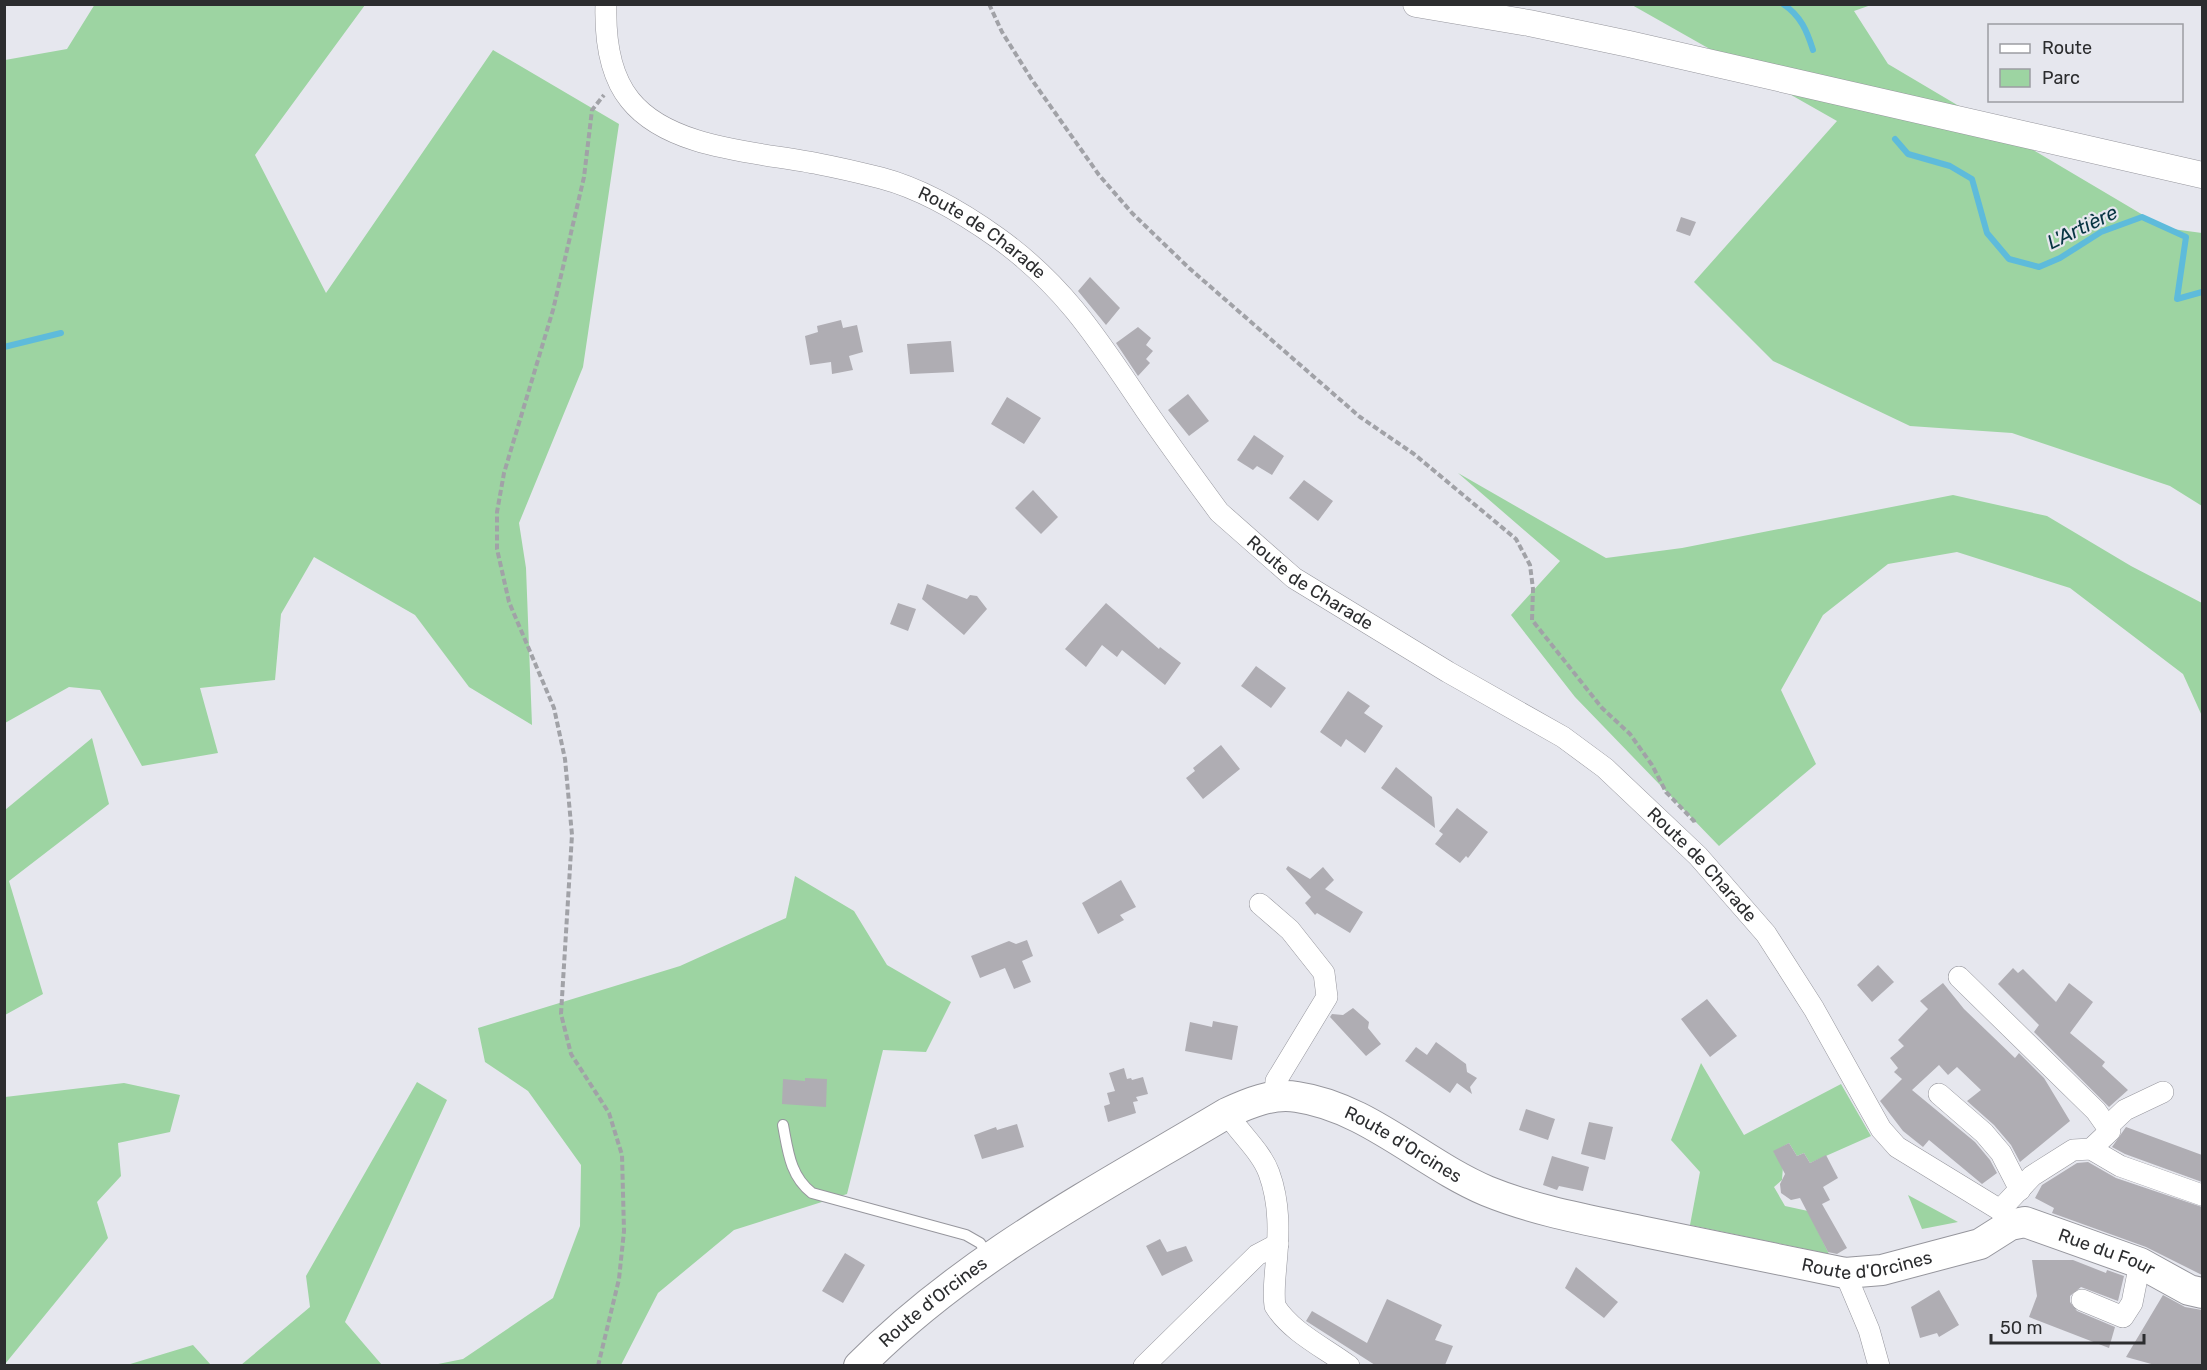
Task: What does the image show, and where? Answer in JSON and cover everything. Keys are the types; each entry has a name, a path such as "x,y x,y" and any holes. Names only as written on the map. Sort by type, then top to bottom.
{"main road":[{"name":"Route d'Orcines","path":"859,1365 921,1308 989,1256 1227,1113 1247,1103 1275,1097 1297,1097 1347,1112 1443,1171 1487,1191 1540,1210 1845,1273 1882,1270 1980,1244 2005,1218"},
{"name":"Rue du Four","path":"2005,1218 2025,1222 2140,1263 2190,1290 2202,1293"}],"street":[{"name":"Route de Charade","path":"606,4 608,42 617,78 629,100 643,113 673,132 726,147 883,179 940,202 996,236 1048,277 1085,321 1173,450 1219,512 1240,533 1294,578 1448,672 1563,737 1605,768 1698,856 1742,903 1790,969 1881,1129 1897,1147 2005,1218"},
{"path":"1416,4 1529,23 1629,44 2202,176"},
{"path":"1260,904 1290,930 1324,973 1327,997 1276,1081 1275,1097"},
{"path":"1959,977 1990,1011 2059,1072 2096,1111 2110,1131 2091,1149"},
{"path":"2107,1127 2126,1110 2163,1092"},
{"path":"1939,1094 1984,1133 2001,1154 2020,1190"},
{"path":"1227,1113 1269,1172 1279,1223 1275,1306 1280,1314 1326,1356 1349,1365"},
{"path":"2005,1218 2020,1190 2032,1176 2073,1150 2091,1149 2120,1166 2202,1195"},
{"path":"1144,1365 1257,1255 1278,1244"},
{"path":"2082,1300 2123,1317 2132,1303 2140,1263"},
{"path":"1845,1273 1869,1330 1879,1365"}],"lane":[{"path":"783,1125 796,1178 812,1193 966,1235 980,1243 989,1256"}],"path":[{"path":"989,4 1002,32 1032,80 1099,175 1132,213 1189,268 1360,417 1414,454 1516,539 1530,565 1533,589 1532,620 1602,708 1630,734 1652,765 1666,792 1694,821 1698,856"},
{"path":"598,1365 619,1279 624,1231 622,1155 609,1113 571,1054 561,1014 572,835 565,759 554,708 509,602 497,549 497,512 504,473 553,310 584,177 592,110 617,78"}],"green space":[{"path":"95,4 365,5 255,155 326,293 493,50 619,124 583,367 519,523 526,568 532,725 469,687 415,615 314,557 281,614 275,680 200,688 218,753 142,766 100,690 69,687 5,723 5,60 67,49"},
{"path":"1632,5 1871,5 1854,11 1888,64 2165,228 2202,233 2202,506 2170,486 2012,433 1910,426 1773,361 1694,282 1837,121"},
{"path":"1458,473 1606,558 1682,548 1953,495 2047,516 2131,566 2202,603 2202,716 2183,674 2070,588 1957,552 1888,564 1823,615 1781,690 1816,764 1719,846 1575,697 1511,615 1560,561"},
{"path":"92,738 109,804 9,881 43,994 5,1015 5,810"},
{"path":"795,876 854,911 887,965 951,1002 926,1052 883,1050 847,1194 734,1230 658,1293 621,1365 428,1366 463,1359 553,1298 580,1226 581,1165 528,1091 485,1062 478,1028 680,966 786,918"},
{"path":"1701,1063 1744,1135 1841,1084 1871,1136 1810,1163 1804,1153 1797,1156 1789,1143 1774,1152 1783,1166 1782,1180 1774,1187 1785,1206 1808,1211 1829,1254 1690,1225 1700,1172 1671,1140"},
{"path":"417,1082 447,1100 345,1322 382,1365 241,1365 310,1307 306,1276"},
{"path":"124,1083 180,1095 170,1132 118,1143 121,1176 97,1202 108,1238 5,1364 5,1097"},
{"path":"1908,1195 1958,1222 1922,1229"},
{"path":"193,1345 211,1365 127,1365"}],"building":[{"path":"1681,217 1696,222 1690,236 1676,231"},
{"path":"1090,277 1120,308 1106,325 1078,291"},
{"path":"841,320 843,328 857,325 863,352 849,356 853,370 832,374 831,362 810,365 805,336 818,332 817,326"},
{"path":"1138,327 1151,338 1146,345 1153,351 1146,359 1150,363 1138,376 1116,343"},
{"path":"951,341 954,372 910,374 907,344"},
{"path":"1188,394 1209,421 1189,436 1168,410"},
{"path":"1007,397 1041,418 1024,444 991,424"},
{"path":"1254,435 1284,456 1272,475 1257,466 1253,470 1237,460"},
{"path":"1304,480 1333,501 1318,521 1289,498"},
{"path":"1033,490 1058,517 1041,534 1015,508"},
{"path":"927,584 967,599 970,595 977,596 987,609 964,635 922,599"},
{"path":"898,603 916,609 908,631 890,624"},
{"path":"1106,603 1159,649 1160,647 1181,663 1165,685 1122,650 1117,657 1102,645 1086,667 1065,649"},
{"path":"1256,666 1286,688 1271,708 1241,686"},
{"path":"1348,691 1370,706 1364,713 1383,726 1365,753 1346,739 1341,747 1320,732"},
{"path":"1221,745 1240,769 1203,799 1186,778 1195,771 1193,768"},
{"path":"1396,767 1432,797 1435,828 1381,788"},
{"path":"1457,808 1488,832 1468,858 1466,856 1460,863 1435,844 1443,834 1439,831"},
{"path":"1288,866 1310,879 1323,867 1334,880 1325,889 1363,912 1350,933 1317,913 1315,915 1305,903 1311,897 1286,869"},
{"path":"1121,880 1136,907 1120,915 1124,920 1098,934 1082,903"},
{"path":"1027,940 1033,956 1022,961 1031,982 1014,989 1005,968 980,978 971,956 1009,941 1016,944"},
{"path":"1878,965 1894,982 1872,1002 1857,985"},
{"path":"2013,968 2018,973 2023,969 2056,1002 2069,983 2093,1002 2070,1033 2105,1062 2102,1066 2128,1090 2109,1107 2034,1032 2039,1025 1998,984"},
{"path":"1943,983 1964,1009 2015,1058 2019,1053 2044,1078 2070,1121 2020,1162 2011,1145 1994,1125 1967,1101 1981,1090 1957,1067 1948,1075 1939,1065 1912,1090 1975,1142 1990,1160 1997,1173 1982,1184 1929,1140 1923,1147 1903,1131 1880,1101 1902,1079 1894,1072 1898,1068 1890,1058 1904,1046 1898,1040 1928,1009 1920,1001"},
{"path":"1707,999 1737,1036 1710,1057 1681,1019"},
{"path":"1353,1008 1369,1022 1368,1028 1381,1044 1366,1056 1330,1017 1332,1014 1343,1015"},
{"path":"1213,1021 1238,1026 1232,1060 1185,1051 1190,1022 1212,1027"},
{"path":"1436,1042 1466,1064 1467,1072 1477,1078 1470,1087 1472,1094 1457,1083 1450,1093 1405,1061 1416,1047 1427,1055"},
{"path":"1124,1068 1127,1079 1143,1077 1148,1094 1136,1097 1138,1101 1133,1102 1136,1113 1108,1122 1104,1106 1110,1104 1107,1093 1115,1091 1109,1073"},
{"path":"805,1078 827,1079 826,1107 782,1104 783,1079 805,1081"},
{"path":"1526,1109 1555,1119 1548,1140 1519,1130"},
{"path":"1589,1122 1613,1127 1605,1160 1581,1154"},
{"path":"1017,1124 1024,1147 982,1159 974,1135 996,1127 997,1130"},
{"path":"2126,1127 2202,1155 2202,1182 2125,1154 2112,1147"},
{"path":"1789,1143 1797,1156 1804,1153 1810,1163 1826,1155 1838,1178 1823,1187 1830,1200 1822,1204 1847,1248 1837,1254 1828,1252 1800,1198 1791,1200 1781,1193 1780,1184 1785,1174 1773,1151"},
{"path":"1552,1156 1589,1167 1583,1191 1559,1186 1557,1190 1543,1185"},
{"path":"2088,1162 2116,1178 2202,1207 2202,1275 2146,1247 2052,1213 2054,1208 2035,1198 2042,1185 2077,1163"},
{"path":"1160,1239 1167,1252 1186,1246 1193,1261 1162,1276 1146,1246"},
{"path":"845,1253 865,1265 843,1303 822,1291"},
{"path":"2032,1260 2073,1260 2106,1273 2107,1270 2124,1276 2118,1301 2081,1287 2070,1296 2070,1302 2077,1311 2115,1327 2109,1348 2029,1317 2037,1296"},
{"path":"1576,1267 1618,1302 1604,1318 1565,1288"},
{"path":"1939,1290 1959,1325 1939,1337 1937,1333 1920,1338 1911,1307"},
{"path":"2163,1295 2185,1307 2202,1310 2202,1365 2155,1365 2126,1357"},
{"path":"1387,1299 1442,1325 1435,1340 1453,1346 1445,1365 1375,1365 1306,1321 1312,1311 1367,1343"}],"waterway":[{"name":"L'Artière","path":"1783,4 1802,24 1813,50"},
{"name":"L'Artière","path":"1895,139 1908,154 1950,166 1972,179 1987,233 2009,259 2039,267 2060,258 2101,232 2142,217 2186,237 2177,299 2202,292"},
{"path":"4,347 61,333"}]}
